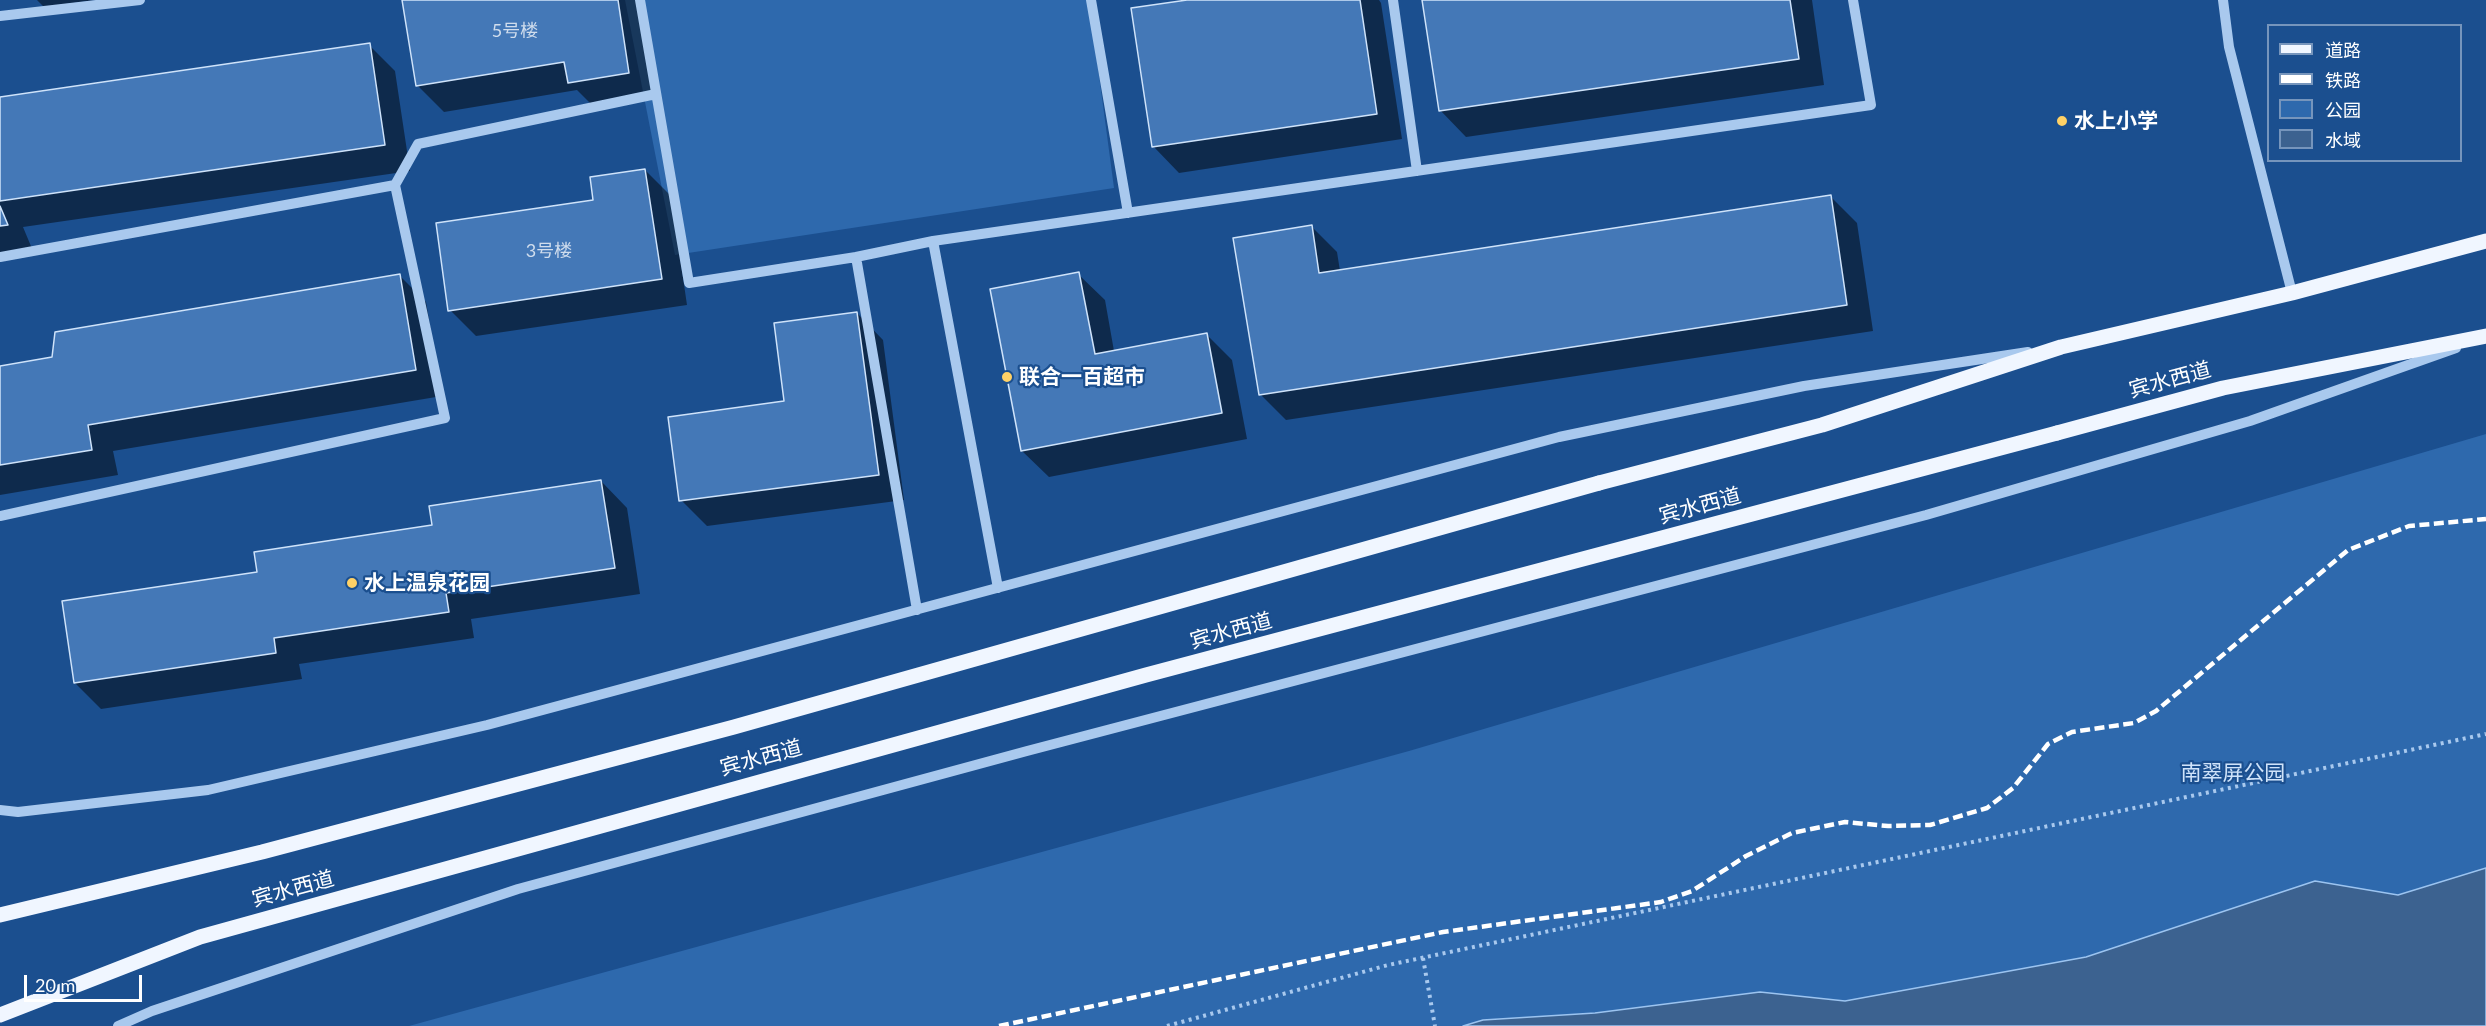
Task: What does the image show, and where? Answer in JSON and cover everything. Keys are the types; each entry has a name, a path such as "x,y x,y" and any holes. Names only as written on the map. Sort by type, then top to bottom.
{"main road":[{"name":"宾水西道","path":"0,915 262,852 734,727 1599,483 1822,425 2061,347 2292,293 2486,241"},
{"name":"宾水西道","path":"0,1015 211,934 1146,675 2223,388 2486,336"}],"street":[{"path":"0,16 140,0"},
{"path":"640,0 689,283 856,257 933,241 1871,105 1853,0"},
{"path":"1090,0 1128,213"},
{"path":"1393,0 1417,171"},
{"path":"2223,0 2229,47 2292,293"},
{"path":"0,516 445,418 395,185 418,144 656,94"},
{"path":"0,257 395,185"},
{"path":"933,241 999,588"},
{"path":"856,257 917,610"},
{"path":"118,1026 152,1011 518,888 1038,748 1926,515 2250,421 2486,336"},
{"path":"0,810 18,812 208,790 487,724 1559,437 1804,386 2061,347"}],"path":[{"path":"1167,1026 1388,965 2486,734"},
{"path":"1423,958 1436,1026"}],"green space":[{"path":"625,0 1089,0 1114,188 675,255"},
{"name":"南翠屏公园","path":"2486,434 2486,1026 409,1026 1409,751"}],"water":[{"path":"2486,868 2486,1026 1463,1026 1483,1020 1595,1013 1760,992 1845,1001 2086,957 2315,881 2398,895"}],"building":[{"path":"402,0 618,0 629,73 568,83 564,62 416,86"},
{"path":"1187,0 1360,0 1377,114 1152,147 1131,8"},
{"path":"1422,0 1790,0 1799,59 1439,111"},
{"path":"370,43 385,145 0,201 0,97"},
{"path":"645,169 662,279 448,311 436,223 593,200 590,177"},
{"path":"1831,195 1847,305 1259,395 1233,238 1312,225 1319,273"},
{"path":"0,206 8,225 0,226"},
{"path":"1079,272 1095,354 1207,333 1222,413 1021,451 990,289"},
{"path":"400,274 416,370 88,425 92,450 0,465 0,366 52,357 55,332"},
{"path":"857,312 879,475 679,501 668,417 784,401 774,323"},
{"name":"水上温泉花园","path":"601,480 615,568 446,593 449,612 274,638 276,653 74,683 62,601 257,572 254,552 432,525 429,506"}],"railway":[{"path":"999,1026 1443,932 1661,902 1692,891 1746,856 1792,833 1845,822 1888,826 1930,825 1987,808 2013,788 2048,744 2072,732 2134,723 2156,711 2348,550 2409,526 2486,519"}],"place":[{"name":"水上小学","path":"2062,121"},
{"name":"联合一百超市","path":"1007,377"},
{"name":"水上温泉花园","path":"352,583"}]}
